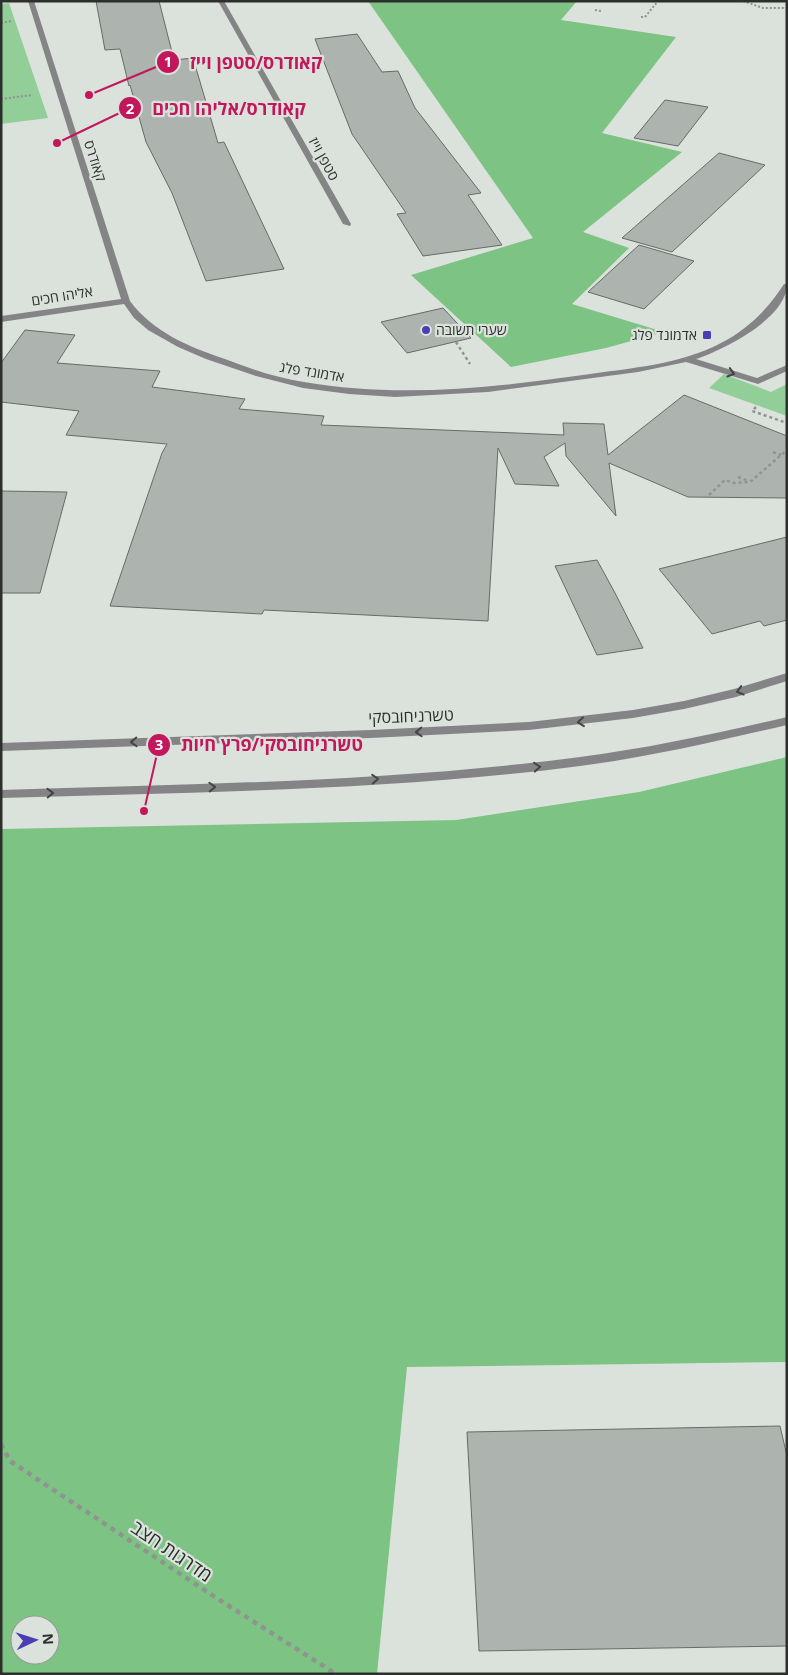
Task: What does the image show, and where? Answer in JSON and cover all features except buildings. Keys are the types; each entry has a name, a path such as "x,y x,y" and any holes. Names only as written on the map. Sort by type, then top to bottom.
{"street":[{"name":"קאודרס","path":"31,1 126,300"},
{"name":"סטפן וייז","path":"222,1 347,224"},
{"name":"אדמונד פלג","path":"126,300 138,318 167,337 196,352 266,378 330,390 391,395 424,395 460,393 617,372 706,354 738,338 769,310 787,286"},
{"name":"אליהו חכים","path":"1,319 126,300"},
{"path":"685,359 758,381 787,368"},
{"name":"טשרניחובסקי","path":"1,747 454,730 575,723 625,716 706,700 787,677"},
{"path":"1,794 300,784 525,768 644,752 787,721"},
{"path":"1,741 29,746"}],"path":[{"path":"743,1 762,8 787,8"},
{"path":"652,2 658,2"},
{"path":"641,17 645,17 658,2"},
{"path":"595,10 601,11"},
{"path":"456,342 461,347"},
{"path":"754,409 752,411 787,423"},
{"path":"709,494 725,480 734,483 750,482 787,450"},
{"path":"773,452 781,455"},
{"path":"738,477 750,482"},
{"name":"מדרגות חצב","path":"1,1444 10,1461 218,1599 336,1674"}],"green space":[{"path":"368,1 577,1 561,20 676,37 602,133 682,152 583,232 629,248 572,304 664,332 606,348 511,367 411,275 533,238"},
{"path":"9,3 48,118 1,124 1,4"},
{"path":"724,374 771,392 787,384 787,416 709,388"},
{"path":"787,757 787,1362 407,1367 377,1674 1,1674 1,829 456,820 639,792"}],"place":[{"name":"קאודרס/סטפן וייז","path":"89,95"},
{"name":"קאודרס/אליהו חכים","path":"57,143"},
{"name":"שערי תשובה","path":"426,330"},
{"name":"אדמונד פלג","path":"707,335"},
{"name":"טשרניחובסקי/פרץ חיות","path":"144,811"}]}
